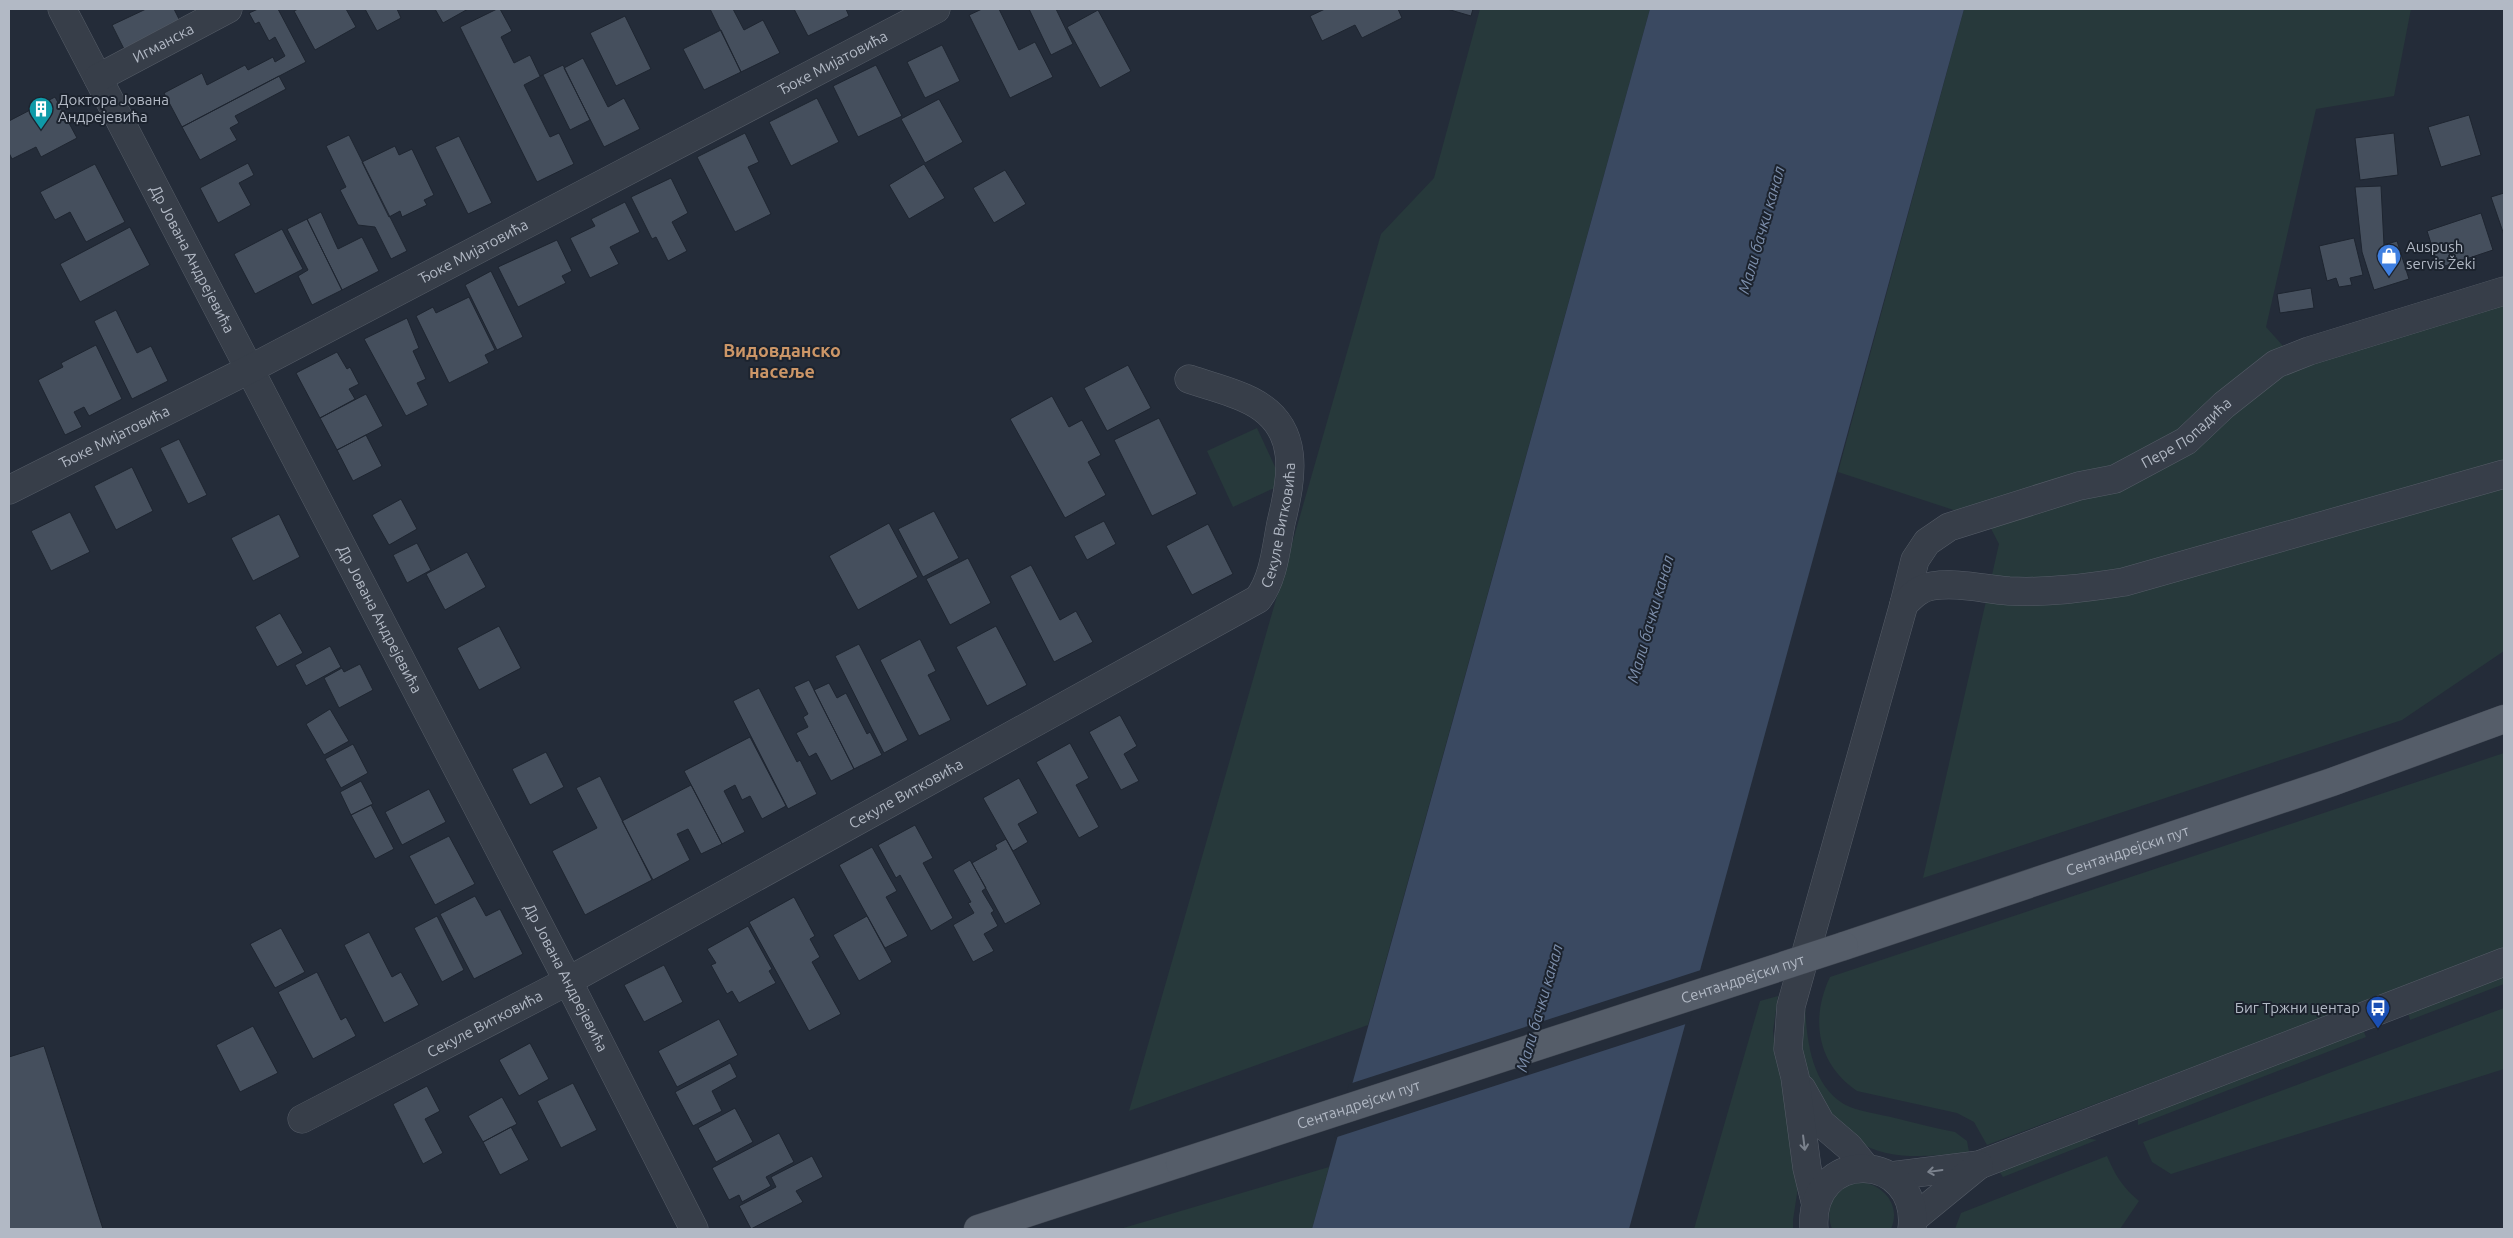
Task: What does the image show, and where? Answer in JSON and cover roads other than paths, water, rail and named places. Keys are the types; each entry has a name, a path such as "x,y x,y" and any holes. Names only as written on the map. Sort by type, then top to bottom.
{"main road":[{"name":"Сентандрејски пут","path":"978,1229 1844,946 2332,782 2504,719"}],"street":[{"name":"Др Јована Андрејевића","path":"62,9 568,981 694,1229"},
{"name":"Игманска","path":"98,78 228,9"},
{"name":"Ђоке Мијатовића","path":"9,490 250,369 936,9"},
{"name":"Пере Попадића","path":"1795,1077 1788,1049 1791,1006 1915,560 1927,542 1949,527 2079,486 2116,479 2186,441 2224,405 2276,364 2309,351 2504,291"},
{"name":"Секуле Витковића","path":"302,1119 568,981 1258,599 1268,582 1289,486 1291,464 1288,444 1282,430 1269,413 1251,401 1189,379"},
{"path":"1904,604 1916,591 1930,586 1950,584 2009,591 2067,591 2124,582 2504,474"},
{"path":"1814,1229 1813,1215 1815,1202 1821,1190 1841,1173 1979,1165 2504,962"},
{"path":"1795,1077 1822,1123 1907,1195 1912,1224"},
{"path":"1795,1077 1807,1168 1815,1202"},
{"path":"1912,1224 1979,1165"}],"water":[{"name":"Мали бачки канал","path":"1650,9 1964,9 1629,1229 1312,1229"}],"place":[{"name":"Доктора Јована Андрејевића","path":"41,130"},
{"name":"Auspush servis Žeki","path":"2389,277"},
{"name":"Биг Тржни центар","path":"2378,1029"}],"district":[{"name":"Видовданско насеље","path":"782,361"}]}
